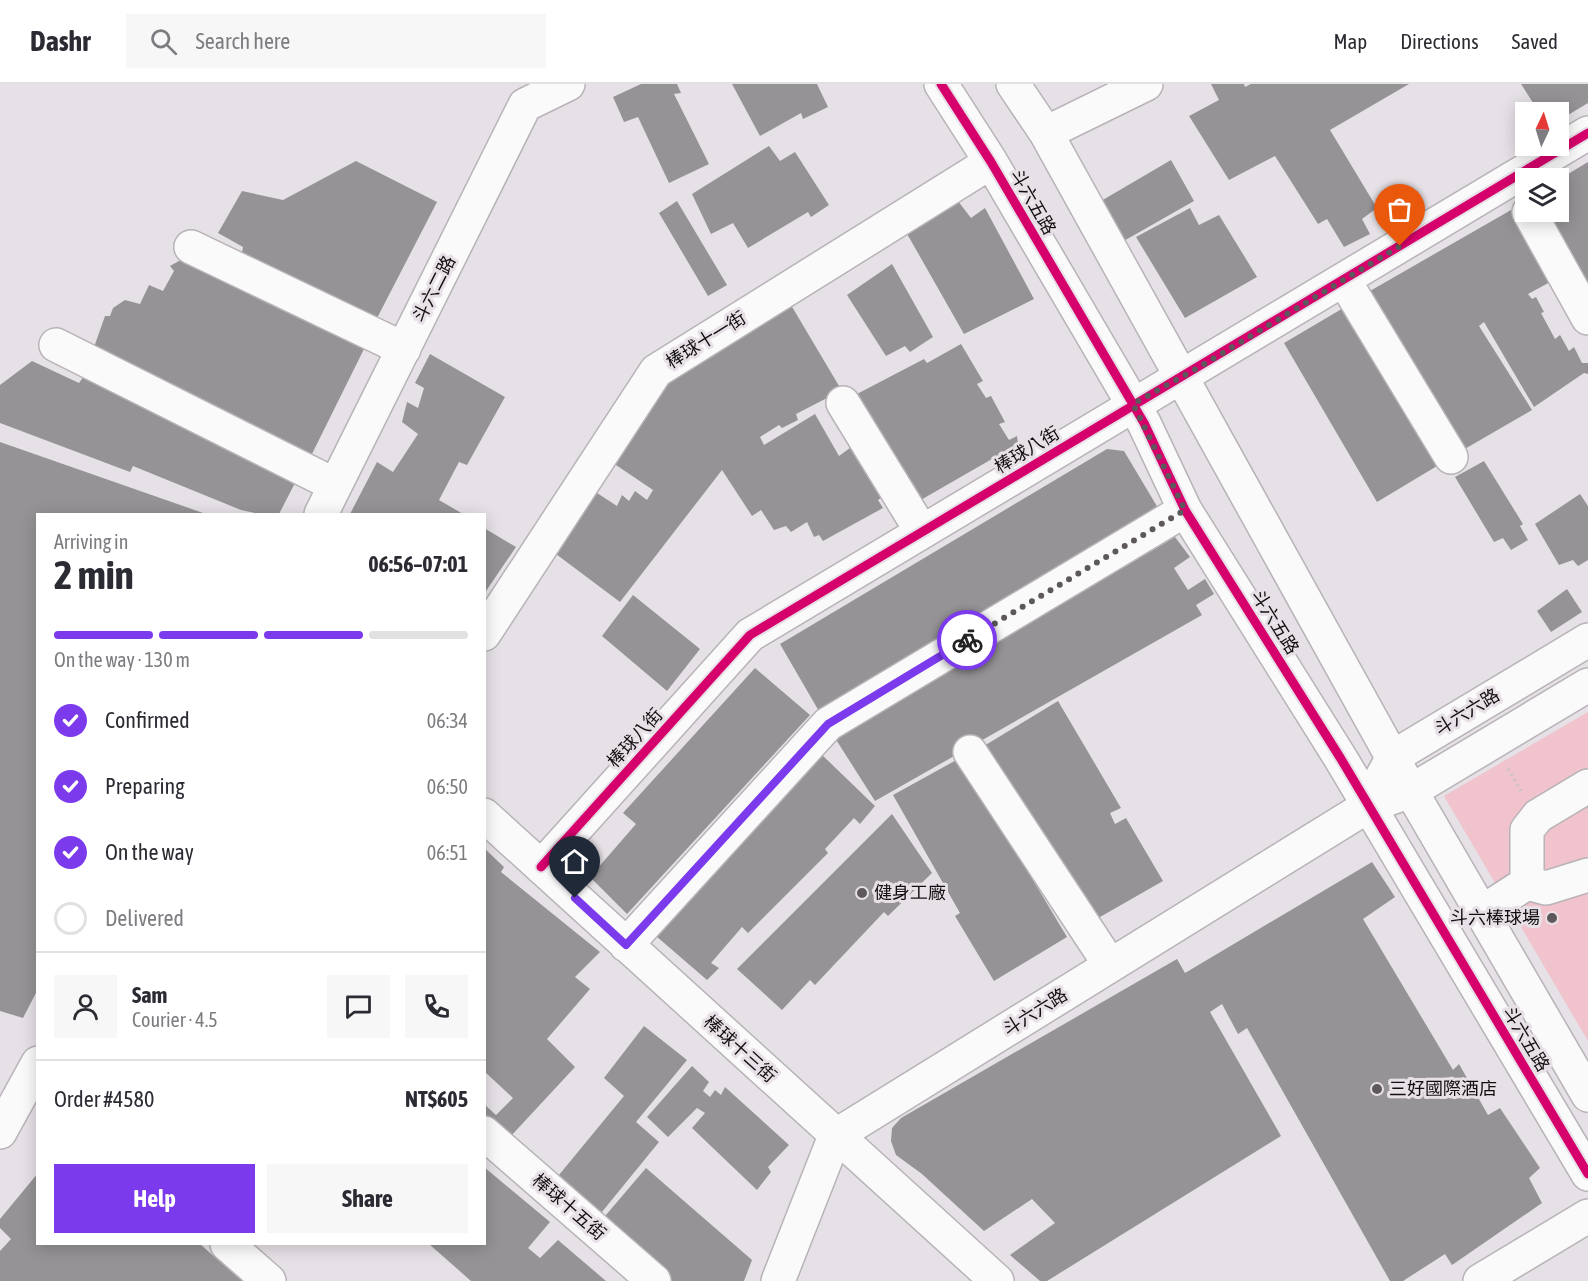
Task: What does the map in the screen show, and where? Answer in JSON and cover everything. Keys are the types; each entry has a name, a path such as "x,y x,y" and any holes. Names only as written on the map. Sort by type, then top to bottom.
{"street":[{"name":"斗六二路","path":"321,513 525,105 568,84"},
{"name":"斗六五路","path":"941,84 991,162 1133,404 1185,510 1368,806 1588,1174"},
{"name":"斗六五路","path":"1013,84 1046,134 1411,791 1588,1095"},
{"path":"1046,134 1146,84"},
{"name":"棒球八街","path":"1547,168 1588,133"},
{"name":"棒球十一街","path":"486,631 656,371 991,162"},
{"name":"棒球八街","path":"541,867 750,635 1133,404 1181,378 1344,280 1515,194"},
{"path":"1535,222 1588,318"},
{"path":"191,247 404,349"},
{"path":"1344,280 1451,457"},
{"path":"56,345 335,485"},
{"path":"843,403 922,532"},
{"path":"626,945 828,724 1185,510"},
{"name":"斗六六路","path":"1392,757 1588,640"},
{"name":"斗六六路","path":"835,1136 1368,806 1411,791 1588,685"},
{"path":"970,752 1110,965"},
{"path":"1368,806 1392,757"},
{"path":"1527,883 1527,830 1538,816 1588,786"},
{"name":"棒球十三街","path":"486,818 997,1281"},
{"path":"1482,912 1527,883 1546,888 1588,875"},
{"path":"0,1132 36,1071"},
{"name":"棒球十五街","path":"486,1135 654,1281"},
{"path":"778,1281 835,1136"},
{"path":"1480,1281 1588,1216"},
{"path":"228,1245 269,1281"}],"path":[{"path":"1498,774 1508,769 1538,816"}],"shaded area":[{"name":"斗六棒球場","path":"1588,712 1588,1041 1444,796"}],"building":[{"path":"641,84 677,84 681,93 674,94 709,164 669,183 638,117 624,122 613,97"},
{"path":"732,84 817,84 828,107 803,119 801,113 760,136"},
{"path":"1211,84 1244,84 1245,87 1251,84 1409,84 1330,130 1377,208 1362,219 1370,234 1344,247 1327,219 1318,224 1275,156 1229,180 1189,116 1219,100"},
{"path":"1521,84 1588,84 1588,103 1569,114 1569,102 1533,102"},
{"path":"769,146 780,161 795,152 829,205 811,217 808,212 748,248 733,223 711,234 692,194"},
{"path":"1171,160 1194,201 1122,242 1101,201"},
{"path":"356,161 437,202 375,322 241,258 243,247 218,233 242,191 283,200"},
{"path":"1588,162 1588,285 1552,222 1569,222 1569,173"},
{"path":"677,201 727,285 708,296 659,213"},
{"path":"958,201 971,218 985,208 1034,299 964,334 906,232"},
{"path":"1190,208 1199,225 1219,215 1257,277 1185,318 1136,237"},
{"path":"1511,210 1515,222 1518,222 1552,281 1528,294 1532,299 1536,297 1544,312 1541,313 1555,339 1560,335 1569,351 1574,347 1582,363 1588,363 1588,374 1584,373 1534,407 1484,322 1479,326 1532,410 1463,450 1376,311 1380,306 1370,291"},
{"path":"186,257 365,347 309,460 93,350 105,316 110,316 113,308 125,300 140,304 149,285 163,291 174,271 170,266"},
{"path":"892,264 933,337 910,352 905,346 886,356 847,295"},
{"path":"788,300 845,396 832,404 827,398 796,414 798,420 782,428 779,425 760,437 764,445 815,414 839,456 854,445 884,496 878,500 883,508 823,541 819,535 814,537 807,522 791,532 786,526 774,530 761,510 752,516 722,470 620,602 556,554 594,491 617,506 622,495 629,501 635,491 647,500 653,490 613,463 675,370"},
{"path":"1345,307 1442,463 1377,502 1284,343"},
{"path":"961,344 983,381 977,384 986,398 991,396 1005,422 999,424 1009,440 1017,436 1018,444 919,501 855,395 924,359 927,363"},
{"path":"430,354 505,397 467,465 459,462 439,500 461,513 351,513 377,462 393,472 418,434 402,422 407,402 418,408 424,388 415,383"},
{"path":"32,361 79,383 86,373 295,483 280,513 255,513 241,510 133,466 130,472 0,423 0,385"},
{"path":"0,442 203,513 36,513 36,993 23,1018 0,1011"},
{"path":"1107,449 1124,451 1158,508 820,713 780,644"},
{"path":"1484,461 1523,524 1520,526 1528,540 1511,550 1503,538 1494,542 1455,477"},
{"path":"1580,494 1588,506 1588,560 1578,566 1573,560 1559,565 1535,524"},
{"path":"486,529 516,547 486,591"},
{"path":"1175,537 1190,557 1174,568 1188,590 1205,579 1214,594 1196,605 1202,615 875,801 835,738"},
{"path":"1567,589 1582,612 1551,632 1537,611"},
{"path":"633,595 700,649 667,691 602,636"},
{"path":"755,668 810,715 627,914 590,877 636,824 623,813"},
{"path":"1058,701 1121,808 1110,813 1115,824 1126,818 1163,881 1093,921 984,746"},
{"path":"819,752 875,806 860,824 854,818 825,849 828,853 748,933 742,927 711,963 719,968 707,980 656,936"},
{"path":"960,758 1067,937 994,981 955,916 960,913 893,795"},
{"name":"健身工廠","path":"892,814 932,873 888,916 884,912 815,985 810,980 782,1010 737,969"},
{"path":"486,850 504,867 501,872 600,952 575,977 590,989 547,1039 575,1067 510,1137 486,1116 486,1106 496,1115 513,1098 486,1073"},
{"path":"1372,862 1395,897 1363,919 1453,1070 1459,1064 1488,1115 1500,1108 1540,1168 1529,1178 1542,1203 1452,1265 1445,1254 1403,1281 1390,1281 1247,1028 1238,1034 1222,1004 1210,1012 1281,1136 1047,1281 1040,1281 1010,1255 1055,1223 1032,1199 984,1231 922,1174 896,1155 891,1141 892,1128 901,1118 1177,959 1185,973"},
{"path":"644,1026 687,1060 636,1122 659,1142 597,1218 554,1181 624,1096 604,1078"},
{"path":"692,1066 709,1082 703,1091 710,1097 715,1090 721,1095 725,1087 789,1145 768,1167 771,1172 757,1190 692,1128 705,1113 697,1108 668,1137 647,1117"},
{"path":"646,1168 752,1260 744,1281 666,1281 600,1222"},
{"path":"486,1169 550,1222 528,1248 540,1258 558,1240 606,1281 471,1281 430,1245 486,1245"},
{"path":"36,1175 36,1245 201,1245 242,1281 0,1281 0,1251 11,1239 0,1228 0,1219"}],"cycle path":[{"path":"941,84 991,162 1144,423 1185,510 1341,759 1588,1174"},
{"path":"541,867 750,635 1588,133"}],"way so far":[{"path":"967,640 1185,510 1133,404 1181,378 1400,246"}],"place":[{"name":"健身工廠","path":"862,893"},
{"name":"斗六棒球場","path":"1552,918"},
{"name":"三好國際酒店","path":"1377,1089"}],"route":[{"path":"575,898 626,945 828,724 967,640"}]}
